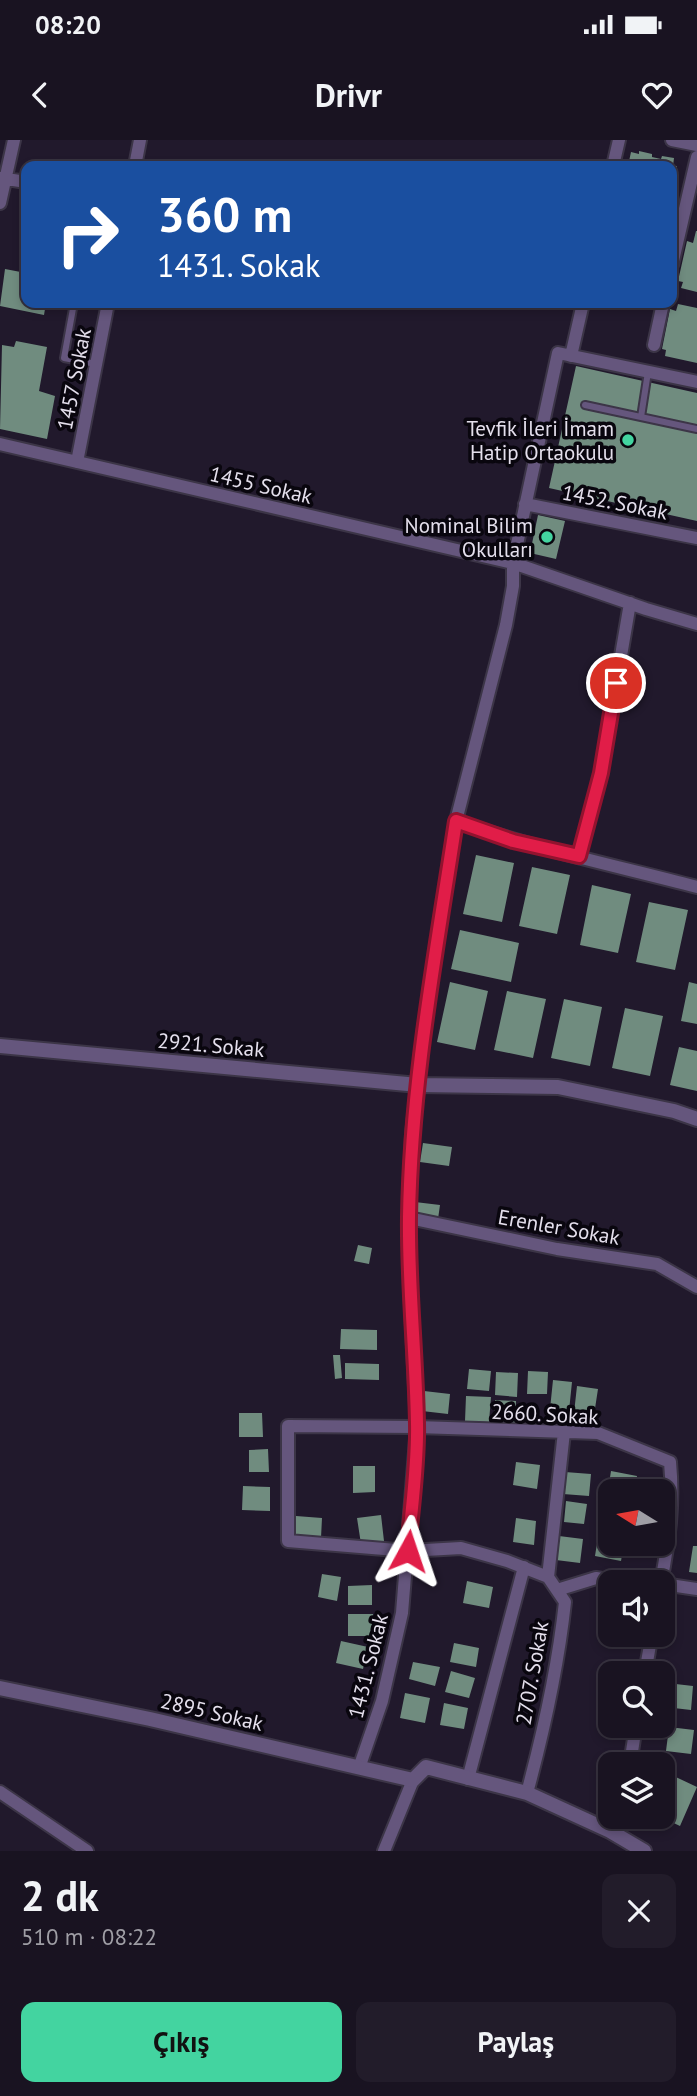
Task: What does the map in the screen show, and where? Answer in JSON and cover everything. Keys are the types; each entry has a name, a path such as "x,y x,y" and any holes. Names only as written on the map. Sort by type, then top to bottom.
{"street":[{"path":"0,203 3,178 13,140"},
{"path":"136,161 140,140"},
{"path":"614,161 619,140"},
{"path":"672,140 697,145"},
{"path":"677,243 697,156"},
{"path":"3,178 21,181"},
{"name":"1457 Sokak","path":"77,462 107,308"},
{"name":"1431. Sokak","path":"359,1768 382,1701 402,1613 408,1551 418,1427 409,1218 412,1134 424,1028 456,821 506,625 513,586 513,563 526,503 565,355 581,308"},
{"path":"654,345 662,308"},
{"path":"565,355 697,382"},
{"name":"1455 Sokak","path":"0,444 513,563 630,603"},
{"name":"1452. Sokak","path":"526,503 697,538"},
{"path":"579,856 601,773 630,603 697,624"},
{"path":"456,821 513,841 697,887"},
{"name":"2921. Sokak","path":"0,1046 418,1085 558,1087 697,1118"},
{"name":"Erenler Sokak","path":"409,1218 557,1249 657,1264 697,1287"},
{"name":"2660. Sokak","path":"408,1551 288,1541 288,1426 598,1433 670,1462 673,1496 664,1570"},
{"path":"408,1551 461,1548 548,1577 564,1432"},
{"path":"468,1779 524,1567"},
{"name":"2707. Sokak","path":"527,1793 560,1649 565,1602 548,1577"},
{"path":"557,1590 598,1577"},
{"path":"675,1585 697,1589"},
{"name":"2895 Sokak","path":"0,1688 150,1719 413,1780"},
{"path":"384,1851 413,1780 426,1767 527,1793 617,1835 644,1851"},
{"path":"0,1792 87,1851"},
{"path":"617,1835 618,1829"}],"lane":[{"path":"73,308 64,358 96,364"},
{"path":"641,416 648,372"},
{"path":"585,405 697,429"}],"building":[{"path":"639,151 661,159 662,156 674,158 674,161 629,161 631,152 639,154"},
{"path":"696,231 697,292 681,288 683,282 678,281 687,241 693,243"},
{"path":"5,269 21,272 21,308 45,308 44,315 0,306"},
{"path":"678,304 697,308 697,363 665,356 666,350 662,349 670,309 676,311"},
{"path":"16,341 47,347 39,391 55,396 47,439 0,429 2,345 14,347"},
{"name":"Tevfik İleri İmam Hatip Ortaokulu","path":"576,366 697,393 697,521 549,488"},
{"name":"Nominal Bilim Okulları","path":"538,515 565,521 556,559 530,553"},
{"path":"476,855 514,863 502,922 463,914"},
{"path":"532,867 570,875 557,934 519,926"},
{"path":"592,885 631,894 618,953 580,945"},
{"path":"649,902 688,910 675,970 636,962"},
{"path":"460,930 519,943 511,982 451,969"},
{"path":"450,982 488,991 475,1050 437,1042"},
{"path":"689,982 697,984 697,1024 681,1021"},
{"path":"507,991 546,999 533,1058 494,1050"},
{"path":"564,999 602,1007 590,1066 551,1058"},
{"path":"625,1008 663,1016 650,1076 612,1068"},
{"path":"679,1047 697,1051 697,1091 670,1085"},
{"path":"423,1143 452,1147 449,1166 420,1162"},
{"path":"415,1202 440,1205 437,1226 412,1223"},
{"path":"358,1245 372,1248 369,1264 354,1261"},
{"path":"341,1329 377,1330 377,1350 340,1349"},
{"path":"333,1355 340,1355 342,1378 335,1379"},
{"path":"345,1363 379,1364 379,1380 345,1379"},
{"path":"469,1369 491,1371 489,1391 467,1389"},
{"path":"528,1371 548,1372 547,1394 527,1394"},
{"path":"496,1372 518,1373 517,1397 495,1395"},
{"path":"553,1380 572,1382 569,1411 550,1409"},
{"path":"577,1386 598,1389 594,1415 574,1413"},
{"path":"424,1391 450,1394 448,1414 422,1411"},
{"path":"466,1396 491,1397 489,1422 465,1421"},
{"path":"495,1400 516,1401 515,1425 494,1424"},
{"path":"239,1413 262,1413 263,1437 239,1437"},
{"path":"268,1449 269,1472 249,1472 249,1450"},
{"path":"516,1462 540,1465 537,1489 513,1485"},
{"path":"353,1466 375,1466 375,1492 353,1493"},
{"path":"611,1471 637,1476 637,1479 610,1479"},
{"path":"565,1472 591,1474 589,1496 563,1494"},
{"path":"243,1486 270,1487 270,1511 242,1510"},
{"path":"566,1501 587,1504 584,1524 564,1522"},
{"path":"381,1515 384,1541 361,1544 357,1518"},
{"path":"296,1516 322,1518 321,1538 295,1536"},
{"path":"516,1518 536,1521 534,1545 513,1542"},
{"path":"559,1536 583,1539 580,1563 556,1560"},
{"path":"598,1537 598,1556 622,1556 621,1561 595,1556"},
{"path":"693,1546 697,1546 697,1573 689,1572"},
{"path":"322,1574 341,1577 337,1601 318,1597"},
{"path":"467,1581 493,1587 489,1608 463,1603"},
{"path":"372,1585 372,1605 348,1605 348,1586"},
{"path":"348,1614 373,1614 373,1636 348,1636"},
{"path":"341,1641 368,1647 363,1669 336,1663"},
{"path":"454,1643 479,1648 476,1667 450,1662"},
{"path":"413,1662 440,1667 435,1686 409,1679"},
{"path":"451,1671 475,1678 469,1698 445,1692"},
{"path":"675,1684 693,1686 691,1710 675,1708"},
{"path":"405,1693 430,1698 425,1723 400,1718"},
{"path":"444,1703 468,1708 464,1729 440,1725"},
{"path":"675,1728 694,1730 691,1754 666,1751 668,1738 675,1738"},
{"path":"675,1777 697,1787 680,1826 675,1824"}],"place":[{"name":"Tevfik İleri İmam Hatip Ortaokulu","path":"628,440"},
{"name":"Nominal Bilim Okulları","path":"547,537"}],"route":[{"path":"408,1551 418,1427 410,1286 412,1134 424,1028 456,821 513,841 579,856 601,773 616,683"}]}
